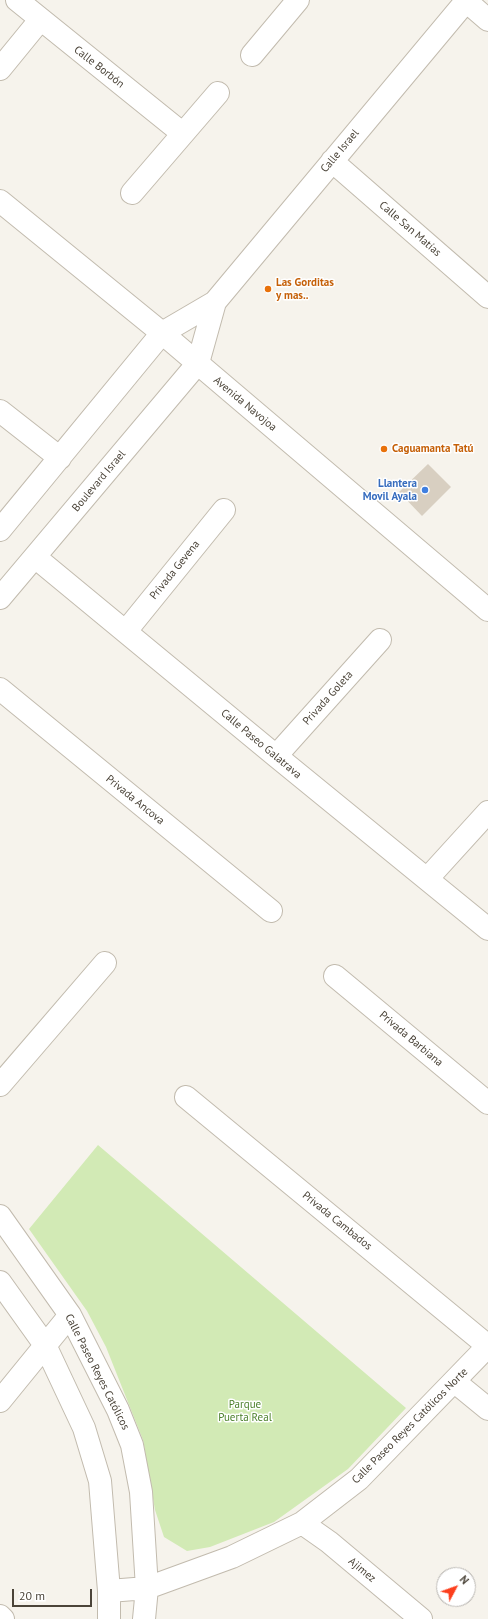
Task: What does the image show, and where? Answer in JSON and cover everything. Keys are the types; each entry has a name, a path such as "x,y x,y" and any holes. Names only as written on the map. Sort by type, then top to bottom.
{"street":[{"name":"Calle Borbón","path":"17,0 182,133"},
{"path":"252,54 298,0"},
{"path":"466,0 488,20"},
{"name":"Calle Israel","path":"162,333 215,302 466,0"},
{"path":"0,69 40,20"},
{"path":"132,193 218,92"},
{"name":"Calle San Matías","path":"332,161 488,297"},
{"name":"Avenida Navojoa","path":"0,201 198,363 488,610"},
{"name":"Calle Israel","path":"198,363 215,302"},
{"path":"0,530 162,333"},
{"name":"Boulevard Israel","path":"0,598 198,363"},
{"path":"0,411 60,458"},
{"name":"Privada Gevena","path":"126,631 224,510"},
{"name":"Calle Paseo Galatrava","path":"36,557 488,929"},
{"name":"Privada Goleta","path":"276,756 380,640"},
{"name":"Privada Ancova","path":"0,689 270,911"},
{"path":"427,879 488,812"},
{"path":"0,1085 105,963"},
{"name":"Privada Barbiana","path":"335,976 488,1103"},
{"name":"Privada Cambados","path":"186,1097 488,1346"},
{"name":"Calle Paseo Reyes Católicos","path":"0,1216 70,1315 118,1410 132,1445 141,1492 147,1588 144,1619"},
{"path":"0,1282 45,1345 84,1428 100,1481 109,1591 109,1619"},
{"path":"0,1401 70,1315"},
{"name":"Calle Paseo Reyes Católicos Norte","path":"109,1591 147,1588 232,1558 302,1523 359,1479 455,1382 488,1346"},
{"path":"455,1382 488,1409"},
{"name":"Ajimez","path":"302,1523 329,1542 421,1619"},
{"path":"0,1616 3,1619"}],"green space":[{"name":"Parque Puerta Real","path":"98,1145 406,1408 348,1469 274,1522 210,1547 187,1551 164,1537 155,1510 143,1440 106,1347 87,1311 29,1229"}],"building":[{"name":"Llantera Movil Ayala","path":"428,464 451,487 422,516 399,492"}],"place":[{"name":"Las Gorditas y mas..","path":"268,289"},
{"name":"Caguamanta Tatú","path":"384,449"},
{"name":"Llantera Movil Ayala","path":"425,490"}]}
